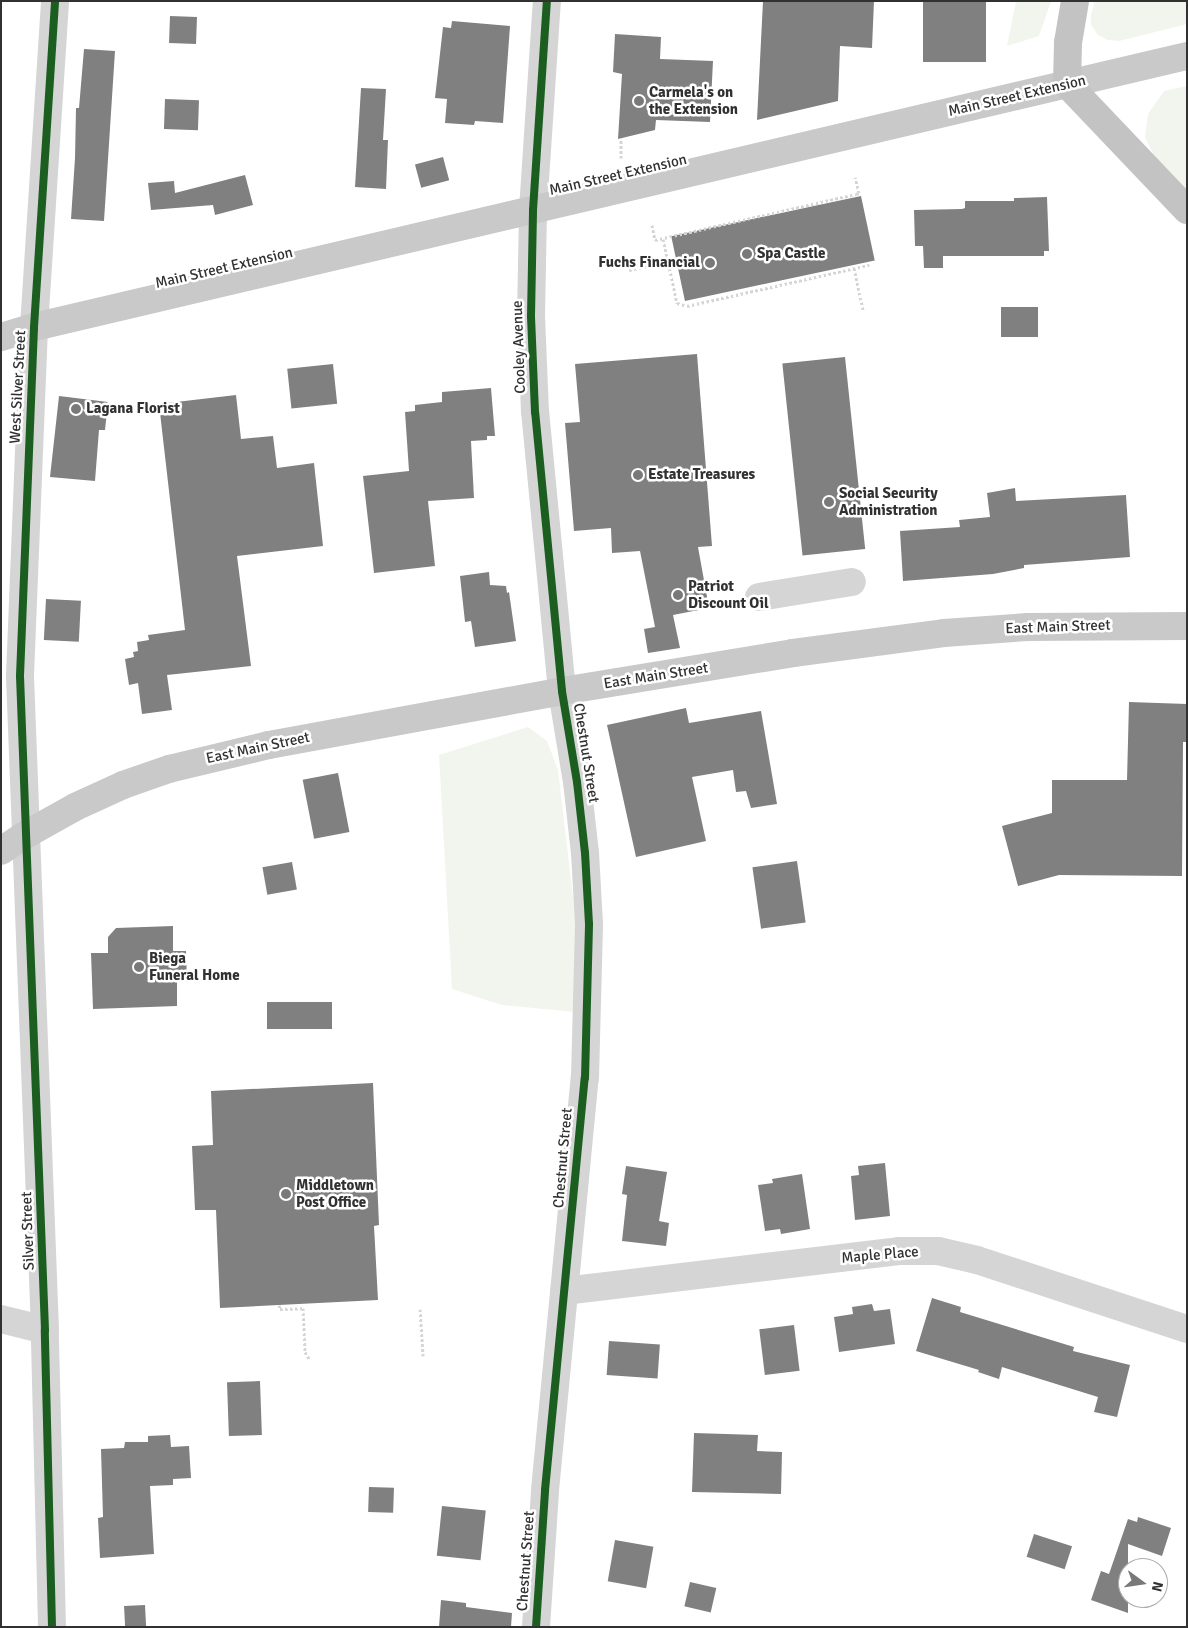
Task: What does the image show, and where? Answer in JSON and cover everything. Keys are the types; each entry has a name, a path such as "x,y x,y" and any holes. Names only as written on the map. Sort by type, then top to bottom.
{"highway":[{"path":"1075,1 1068,43 1067,84 1187,210"}],"main road":[{"name":"Main Street Extension","path":"1,337 34,327 1187,56"},
{"name":"East Main Street","path":"1,852 25,835 74,807 123,785 219,755 562,692 793,653 944,633 1028,627 1187,626"}],"street":[{"name":"West Silver Street","path":"25,835 21,658 34,327 55,1"},
{"name":"Cooley Avenue","path":"547,1 533,210 531,316 535,412 562,692"},
{"path":"759,597 852,582"},
{"name":"Chestnut Street","path":"536,1627 545,1490 587,1043 589,924 585,853 577,782 562,692"},
{"name":"Silver Street","path":"25,835 45,1330 52,1627"},
{"name":"Maple Place","path":"564,1291 900,1251 938,1251 977,1260 1187,1329"},
{"path":"1,1319 45,1330"}],"path":[{"path":"621,138 621,158"},
{"path":"652,225 655,240 663,239 859,193 855,177"},
{"path":"663,239 678,303 687,306 869,265"},
{"path":"629,270 668,262"},
{"path":"854,268 863,310"},
{"path":"279,1305 280,1309 303,1308 305,1352 310,1360"},
{"path":"420,1309 423,1356"}],"shaded area":[{"path":"1016,1 1051,1 1039,36 1007,46"},
{"path":"1095,1 1187,1 1187,24 1119,41 1108,40 1098,35 1091,25 1091,15"},
{"path":"1187,86 1187,192 1155,158 1145,137 1148,114 1164,91"},
{"path":"528,727 547,741 558,770 574,906 580,997 575,1012 502,1005 452,989 439,755"}],"building":[{"path":"763,1 874,1 872,48 840,46 838,101 757,120"},
{"path":"923,1 986,1 986,62 923,62"},
{"path":"170,16 197,17 196,44 169,43"},
{"path":"452,21 510,26 503,123 475,121 474,125 445,123 447,99 435,98 443,27 451,28"},
{"path":"615,34 661,37 660,59 713,61 710,122 656,120 655,130 618,139 622,74 613,72"},
{"path":"84,49 115,51 104,221 71,219 76,108 79,108"},
{"path":"361,88 386,89 383,140 388,140 386,189 355,187"},
{"path":"165,99 199,100 198,130 164,129"},
{"path":"443,157 449,180 421,188 415,165"},
{"path":"245,175 253,205 215,215 213,205 151,210 148,183 174,181 175,193"},
{"path":"861,196 875,261 685,301 671,236"},
{"path":"1047,197 1049,251 1044,251 1044,256 943,256 943,268 924,268 923,246 915,246 914,210 962,209 965,208 965,201 1014,201 1014,198"},
{"path":"1001,307 1038,307 1038,337 1001,337"},
{"name":"Estate Treasures","path":"697,354 712,546 698,547 709,608 673,615 680,648 648,653 644,629 655,627 640,551 612,553 611,528 574,531 565,423 580,422 575,364"},
{"path":"845,357 865,549 803,556 782,364"},
{"path":"333,364 337,404 291,409 287,369"},
{"path":"491,388 495,436 487,436 487,440 471,441 474,498 428,501 435,566 374,573 363,476 409,471 405,412 415,411 415,405 442,402 442,392"},
{"path":"236,395 241,439 273,436 277,468 314,463 323,546 237,556 251,666 167,675 172,710 142,714 138,683 129,685 125,659 134,657 133,652 138,651 137,642 149,640 148,635 185,630 159,404"},
{"path":"59,396 108,402 105,430 99,430 95,481 50,477"},
{"path":"1015,488 1016,501 1126,495 1130,557 1024,565 1024,568 993,574 903,581 900,531 960,527 959,520 990,517 987,493"},
{"path":"489,572 490,585 506,586 507,593 509,592 516,641 475,647 471,621 465,622 460,576"},
{"path":"46,599 81,601 79,642 44,640"},
{"path":"1129,702 1187,704 1187,742 1183,742 1182,876 1059,875 1018,886 1002,826 1052,813 1052,780 1127,780"},
{"path":"686,708 689,723 761,711 777,804 751,808 746,791 736,792 733,770 692,777 706,841 636,857 607,725"},
{"path":"338,773 349,832 314,839 303,780"},
{"path":"797,861 806,922 761,929 752,867"},
{"path":"292,862 297,890 267,895 262,867"},
{"name":"Biega Funeral Home","path":"173,926 173,951 186,951 187,982 177,982 177,1006 93,1009 91,953 108,953 108,937 116,928"},
{"path":"267,1002 332,1002 332,1029 267,1029"},
{"name":"Middletown Post Office","path":"373,1083 379,1225 374,1226 378,1300 220,1308 216,1210 195,1210 192,1146 213,1145 211,1091"},
{"path":"885,1163 890,1216 855,1220 851,1176 859,1175 858,1166"},
{"path":"626,1166 667,1172 659,1221 669,1223 666,1246 622,1241 627,1195 622,1194"},
{"path":"802,1174 810,1229 781,1234 780,1229 765,1231 758,1185 773,1183 772,1179"},
{"path":"932,1298 961,1307 960,1312 1074,1347 1073,1351 1130,1365 1117,1417 1094,1412 1098,1397 1002,1367 999,1379 978,1372 979,1370 916,1351"},
{"path":"872,1304 874,1311 890,1309 895,1344 839,1352 834,1317 853,1314 852,1307"},
{"path":"794,1325 800,1371 765,1375 759,1329"},
{"path":"609,1341 660,1345 658,1378 607,1375"},
{"path":"260,1381 262,1435 229,1436 227,1382"},
{"path":"694,1433 758,1435 757,1451 782,1452 781,1494 692,1492"},
{"path":"170,1435 171,1447 189,1446 191,1478 173,1479 173,1485 150,1486 154,1554 100,1558 98,1518 103,1517 101,1449 124,1448 125,1442 148,1442 148,1436"},
{"path":"369,1487 394,1488 393,1513 368,1512"},
{"path":"442,1506 486,1511 481,1560 437,1556"},
{"path":"1138,1517 1171,1528 1162,1556 1128,1544 1128,1558 1118,1558 1118,1608 1128,1608 1128,1613 1091,1600 1101,1571 1109,1574 1128,1519 1137,1522"},
{"path":"1034,1534 1072,1546 1065,1569 1027,1557"},
{"path":"615,1540 653,1547 646,1588 608,1581"},
{"path":"690,1582 716,1588 711,1612 684,1606"},
{"path":"441,1600 466,1603 466,1607 512,1613 511,1627 439,1627"},
{"path":"145,1605 146,1627 125,1627 124,1606"}],"cycle path":[{"path":"52,1627 45,1330 20,676 34,327 55,1"},
{"path":"536,1627 545,1490 585,1078 589,924 585,853 577,782 562,691 535,412 531,316 533,210 547,1"}],"place":[{"name":"Carmela's on the Extension","path":"639,101"},
{"name":"Spa Castle","path":"747,254"},
{"name":"Fuchs Financial","path":"710,263"},
{"name":"Lagana Florist","path":"76,409"},
{"name":"Estate Treasures","path":"638,475"},
{"name":"Social Security Administration","path":"829,502"},
{"name":"Patriot Discount Oil","path":"678,595"},
{"name":"Biega Funeral Home","path":"139,967"},
{"name":"Middletown Post Office","path":"286,1194"}]}
